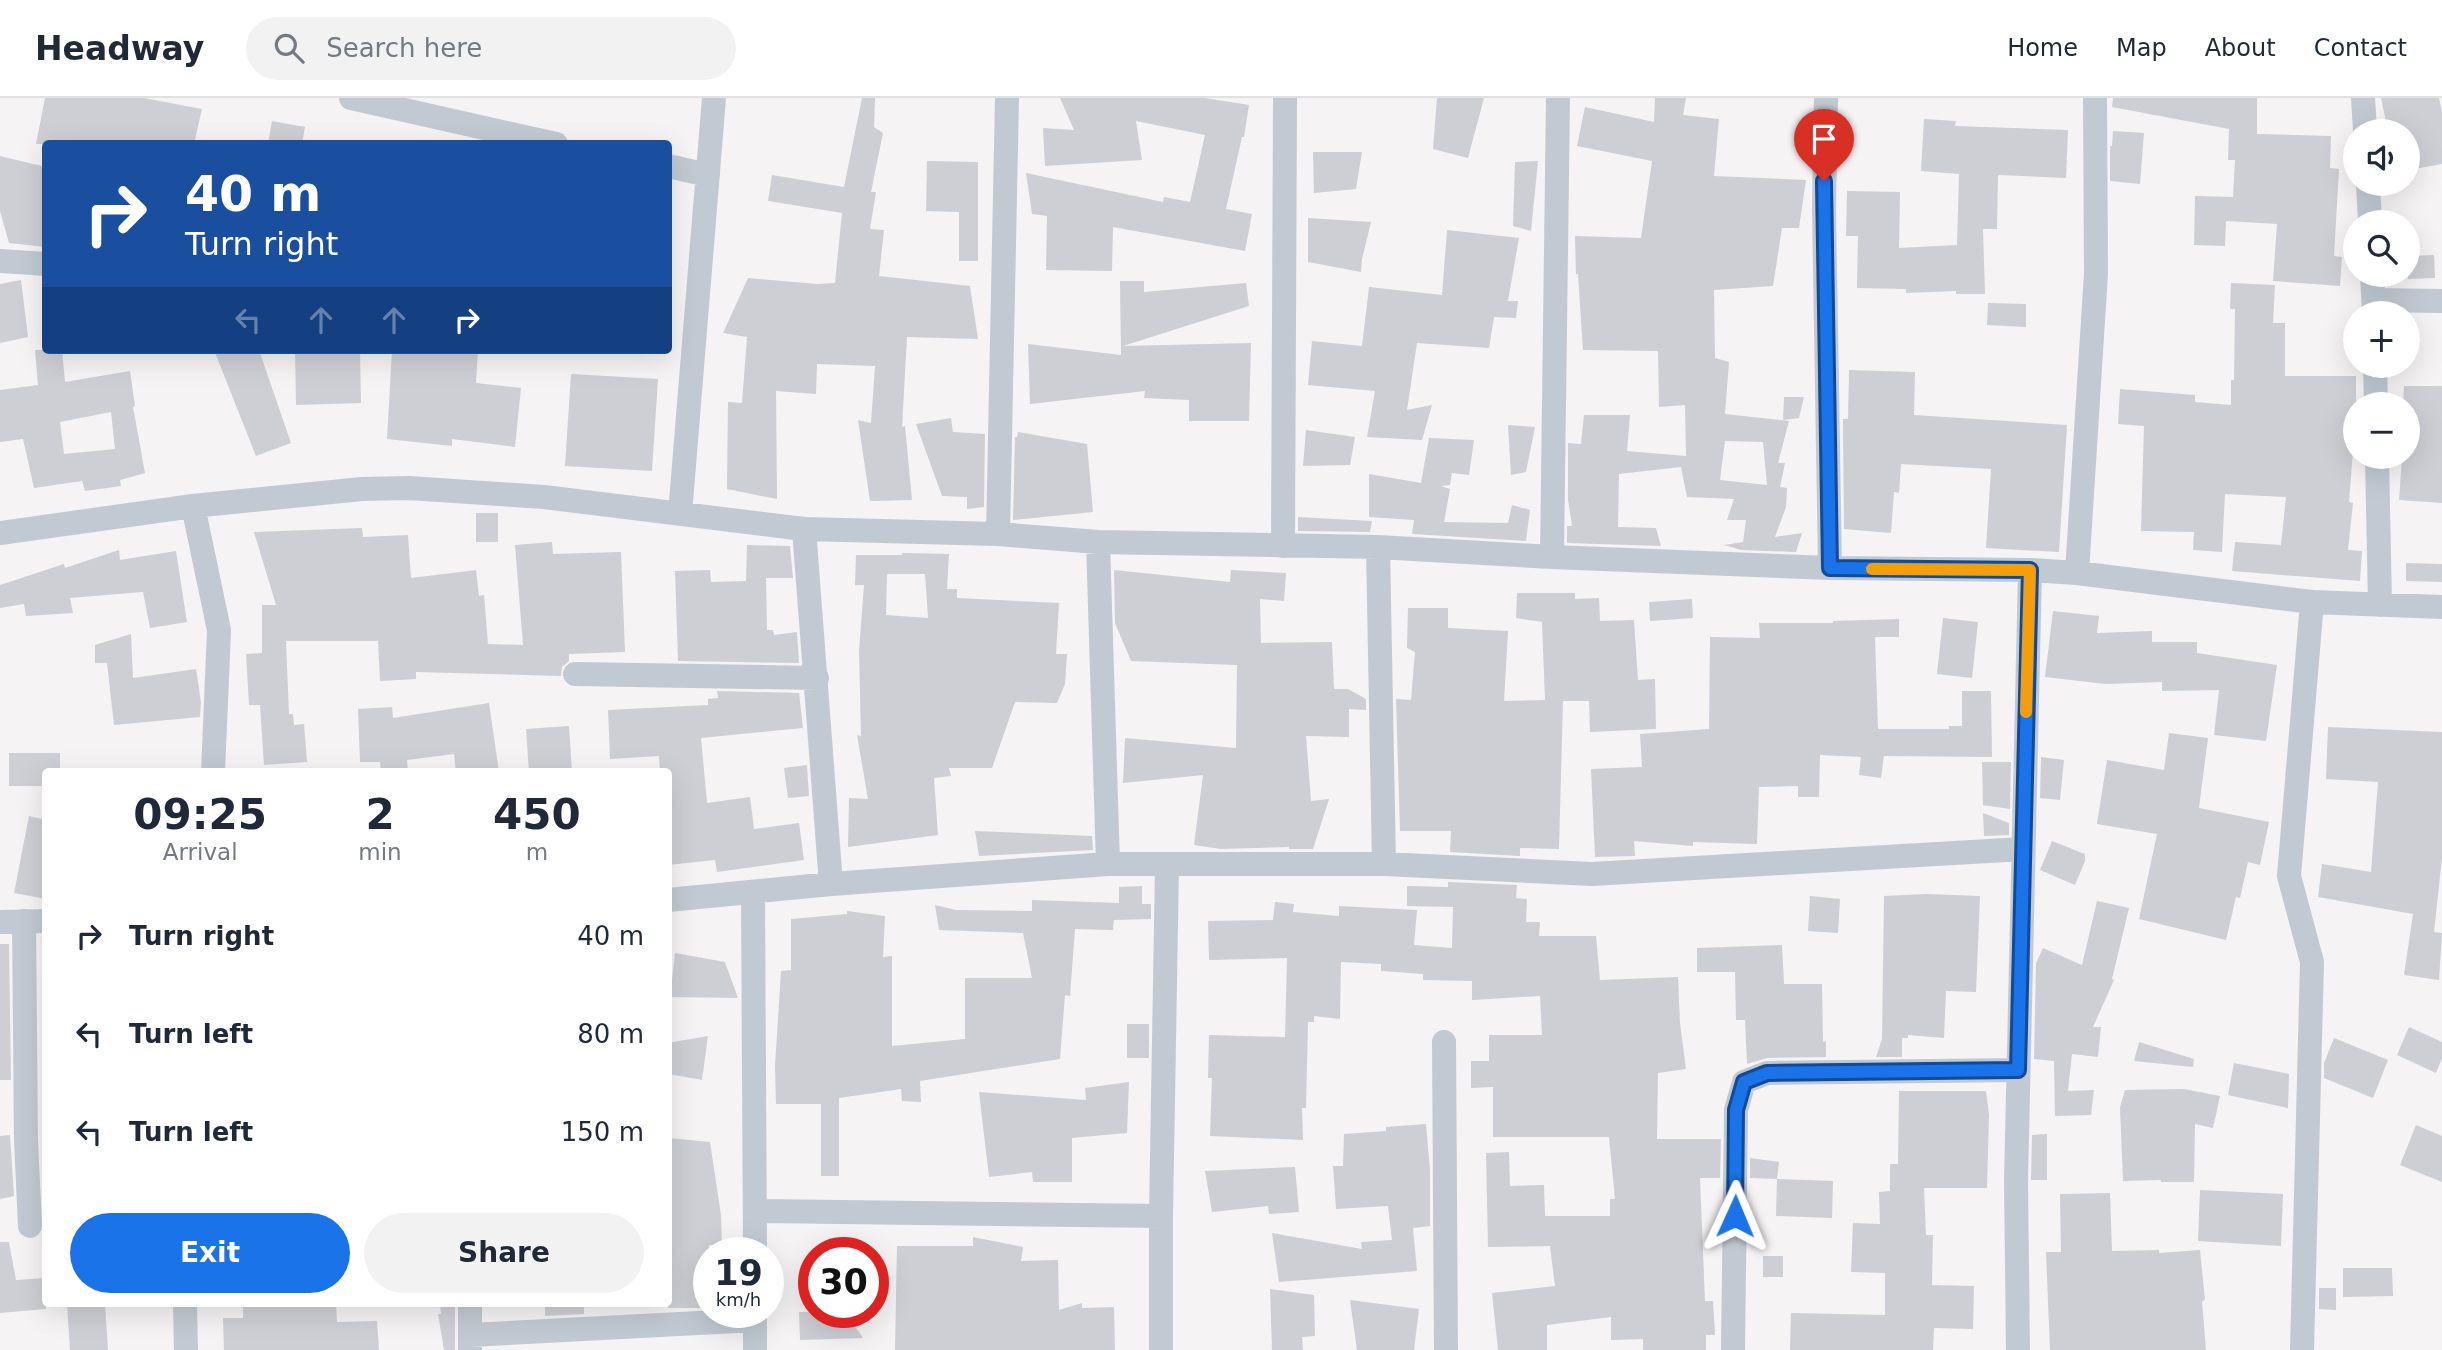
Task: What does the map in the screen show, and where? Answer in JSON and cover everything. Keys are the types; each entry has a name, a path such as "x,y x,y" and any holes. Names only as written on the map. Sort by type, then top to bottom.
{"street":[{"path":"351,98 473,135 519,140"},
{"path":"680,514 714,98"},
{"path":"998,534 1007,98"},
{"path":"1283,546 1285,98"},
{"path":"1552,557 1558,98"},
{"path":"1826,98 1824,209 1830,568"},
{"path":"2077,573 2096,273 2095,98"},
{"path":"2363,98 2364,119"},
{"path":"672,167 708,174"},
{"path":"0,261 42,264"},
{"path":"2420,303 2442,301"},
{"path":"2377,469 2380,605"},
{"path":"0,533 193,506 362,489 409,488 544,497 804,529 998,534 1098,542 1378,547 1830,568 2030,570 2077,573 2312,602 2442,607"},
{"path":"193,506 219,630 213,768"},
{"path":"804,529 831,884"},
{"path":"1098,542 1108,864"},
{"path":"1378,547 1384,864"},
{"path":"2018,1350 2016,1181 2030,570"},
{"path":"2302,1350 2312,962 2290,876 2312,602"},
{"path":"575,674 817,678"},
{"path":"672,900 831,884 1108,864 1384,864 1591,874 2023,849"},
{"path":"1161,1350 1167,865"},
{"path":"752,892 755,1237"},
{"path":"23,921 30,1226"},
{"path":"1444,1042 1446,1350"},
{"path":"1733,1350 1736,1110 1744,1082 1767,1073 2018,1070"},
{"path":"756,1211 1161,1216"},
{"path":"185,1307 186,1350"},
{"path":"470,1307 470,1342 693,1322"},
{"path":"755,1328 755,1350"}],"building":[{"path":"45,98 144,98 202,109 195,140 42,140 42,144 36,144"},
{"path":"862,98 875,98 874,127 883,133 871,192 876,192 870,229 884,230 879,276 970,286 978,339 907,337 902,427 905,426 912,500 870,501 858,420 871,423 875,366 817,364 816,394 776,391 777,499 727,489 728,402 742,403 747,337 723,333 748,278 835,283 842,213 768,201 772,175 844,187"},
{"path":"1060,98 1205,98 1249,105 1226,209 1252,214 1245,251 1113,227 1112,271 1046,270 1047,216 1032,214 1026,173 1163,202 1164,197 1190,202 1205,135 1136,121 1142,160 1045,166 1043,128 1074,130"},
{"path":"1437,98 1484,98 1468,158 1433,149"},
{"path":"1655,98 1686,98 1683,115 1719,119 1714,176 1806,180 1799,228 1782,228 1773,286 1714,290 1715,358 1729,362 1725,414 1789,421 1778,463 1785,463 1780,487 1787,488 1786,507 1775,537 1802,533 1796,552 1741,550 1724,545 1743,542 1746,520 1727,520 1734,499 1687,497 1681,467 1619,474 1618,527 1656,528 1661,546 1567,543 1567,526 1572,526 1568,500 1568,443 1581,444 1584,415 1630,415 1627,451 1686,456 1685,405 1659,407 1658,351 1583,350 1575,236 1641,238 1652,161 1577,146 1585,107 1654,122","holes":["1725,441 1763,442 1767,485 1720,480"]},
{"path":"2113,98 2257,98 2257,134 2331,136 2330,168 2339,169 2334,256 2342,257 2340,286 2273,281 2277,224 2226,221 2225,246 2194,245 2195,196 2233,197 2235,160 2228,160 2229,129 2112,107"},
{"path":"2381,98 2439,98 2442,112 2442,164 2420,168 2420,119 2385,119"},
{"path":"1924,119 1956,121 1955,126 2068,130 2066,178 1998,175 1997,229 1983,229 1985,294 1956,294 1956,291 1906,293 1906,289 1857,288 1858,236 1846,236 1847,191 1900,192 1899,248 1957,245 1959,174 1921,171"},
{"path":"272,121 305,127 303,140 269,140"},
{"path":"2113,131 2144,133 2140,184 2110,181"},
{"path":"1313,152 1362,152 1356,189 1314,193"},
{"path":"0,156 42,166 42,247 9,243 0,211"},
{"path":"927,161 978,162 978,261 959,261 959,212 926,211"},
{"path":"1538,161 1531,231 1513,226 1515,162"},
{"path":"1308,218 1371,222 1361,272 1308,262"},
{"path":"1447,230 1519,238 1508,301 1518,301 1516,318 1494,317 1489,348 1417,343 1407,410 1432,405 1422,440 1367,437 1375,391 1308,385 1312,341 1362,346 1369,287 1442,295"},
{"path":"2434,255 2435,278 2420,279 2420,256"},
{"path":"21,280 28,337 0,343 0,284"},
{"path":"1120,281 1144,281 1144,292 1246,283 1249,306 1123,346 1251,343 1249,421 1189,421 1189,400 1144,398 1145,391 1030,404 1028,344 1121,355"},
{"path":"2231,283 2275,285 2273,323 2285,323 2285,376 2356,378 2356,392 2343,392 2343,469 2352,469 2349,502 2353,503 2348,550 2362,551 2360,581 2232,571 2235,542 2281,545 2286,497 2225,494 2222,552 2193,550 2194,532 2141,531 2144,426 2118,424 2120,389 2195,395 2195,402 2231,405 2235,309 2230,309"},
{"path":"1988,303 2026,304 2026,327 1987,325"},
{"path":"35,350 42,350 42,354 62,354 65,382 130,371 133,407 145,473 120,480 121,486 85,491 82,481 34,488 23,439 0,442 0,390 38,385","holes":["111,412 115,449 64,454 60,422"]},
{"path":"216,354 260,354 291,443 256,456"},
{"path":"295,354 360,354 361,403 296,405"},
{"path":"392,354 478,354 476,383 521,388 515,447 452,439 452,446 387,439"},
{"path":"1849,370 1915,372 1914,415 2067,425 2059,552 1986,548 1991,469 1901,464 1899,493 1894,492 1891,533 1844,529 1843,419 1848,419"},
{"path":"571,374 658,379 652,471 565,466"},
{"path":"2404,386 2442,386 2442,503 2399,500 2401,469 2420,469 2420,392 2404,392"},
{"path":"1784,397 1804,397 1799,418 1783,420"},
{"path":"951,418 953,432 985,434 984,507 967,509 967,497 942,496 916,424"},
{"path":"1508,425 1535,427 1526,472 1511,475"},
{"path":"1306,430 1355,437 1350,465 1303,466"},
{"path":"1018,432 1087,444 1093,512 1013,520 1015,437"},
{"path":"1429,438 1474,440 1469,475 1452,473 1450,485 1441,486 1450,489 1444,522 1508,523 1512,505 1530,510 1526,541 1412,534 1414,520 1369,517 1369,474 1421,483"},
{"path":"476,513 498,513 498,542 476,542"},
{"path":"1298,517 1372,521 1370,532 1298,531"},
{"path":"362,528 363,537 408,535 411,578 476,570 479,596 484,595 488,644 523,645 515,545 552,542 553,554 621,552 625,652 569,654 569,661 562,667 561,676 416,672 416,679 380,681 378,641 286,641 289,714 293,714 294,725 304,724 307,762 264,765 260,705 249,705 246,654 262,653 262,605 276,605 254,532"},
{"path":"747,545 790,546 793,578 766,578 767,630 773,630 774,635 797,632 799,663 678,661 675,571 710,570 711,582 746,581"},
{"path":"119,550 120,560 176,551 187,622 150,628 143,592 70,598 73,613 26,616 24,604 0,608 0,585"},
{"path":"949,554 947,589 957,589 957,598 1059,603 1056,654 1067,654 1065,684 1057,703 1015,702 992,768 949,768 951,776 934,778 938,835 848,847 849,798 868,799 857,735 861,736 859,651 864,585 855,585 856,555","holes":["887,574 925,574 928,618 886,615"]},
{"path":"2406,563 2442,564 2442,582 2406,581"},
{"path":"1114,570 1230,582 1231,570 1286,573 1284,601 1260,599 1261,643 1332,642 1334,689 1348,689 1366,699 1366,710 1349,709 1349,737 1306,736 1311,801 1329,799 1313,849 1221,849 1194,845 1203,775 1123,783 1125,738 1236,748 1237,665 1131,661 1115,623"},
{"path":"1517,593 1575,593 1575,599 1599,598 1600,621 1634,620 1638,680 1655,679 1656,729 1590,732 1589,701 1563,701 1559,849 1520,848 1520,856 1450,852 1451,831 1400,831 1396,699 1411,700 1415,652 1407,648 1408,608 1448,608 1448,628 1508,631 1504,701 1545,700 1542,622 1516,618"},
{"path":"1692,599 1693,618 1650,621 1649,602"},
{"path":"2053,611 2099,616 2097,633 2152,631 2152,642 2197,642 2197,653 2277,665 2266,741 2214,735 2219,690 2162,691 2162,682 2106,684 2045,677"},
{"path":"1943,618 1978,622 1972,678 1937,674"},
{"path":"1899,619 1899,637 1875,637 1878,729 1949,729 1949,726 1962,726 1962,691 1991,691 1992,757 1884,756 1881,778 1859,775 1861,757 1820,755 1819,797 1798,797 1798,786 1759,787 1757,844 1693,842 1693,846 1634,841 1635,856 1595,857 1591,769 1642,767 1640,734 1709,729 1710,637 1760,638 1759,623 1833,623"},
{"path":"131,634 133,678 196,669 201,702 200,717 114,725 107,663 95,663 95,645"},
{"path":"717,691 799,693 803,728 701,738 707,803 750,797 754,829 799,823 804,860 717,872 715,860 672,865 672,768 660,768 659,756 610,759 608,710 708,705 708,699 718,698"},
{"path":"489,703 498,768 456,768 454,754 407,760 408,768 381,768 380,762 360,762 358,709 392,707 393,718"},
{"path":"569,726 572,768 529,768 526,729"},
{"path":"2328,727 2442,732 2442,858 2434,932 2442,933 2439,980 2404,975 2413,914 2318,897 2322,864 2371,872 2378,782 2326,779"},
{"path":"2169,733 2208,738 2199,808 2269,822 2260,865 2248,862 2226,940 2139,919 2157,834 2097,824 2107,760 2164,770"},
{"path":"9,753 60,753 60,768 42,768 42,786 9,786"},
{"path":"2041,757 2064,760 2060,800 2040,798"},
{"path":"1982,762 2011,762 2010,809 1983,805"},
{"path":"807,765 809,796 788,798 784,768"},
{"path":"1983,813 2009,823 2009,835 1984,836"},
{"path":"29,816 42,819 42,898 14,893"},
{"path":"975,831 1092,836 1093,850 979,856"},
{"path":"2052,841 2085,854 2085,861 2075,885 2040,870"},
{"path":"1448,882 1517,885 1516,898 1527,899 1526,922 1540,922 1539,936 1596,936 1600,980 1678,977 1686,1069 1658,1073 1657,1139 1721,1139 1720,1178 1700,1178 1705,1301 1713,1301 1715,1335 1706,1335 1706,1350 1643,1350 1643,1339 1611,1340 1611,1317 1547,1325 1547,1350 1498,1350 1492,1293 1555,1286 1550,1246 1488,1247 1486,1153 1509,1152 1510,1186 1544,1185 1545,1216 1610,1216 1610,1199 1615,1199 1609,1137 1493,1137 1493,1087 1471,1088 1471,1061 1489,1061 1489,1035 1542,1035 1540,996 1472,1000 1472,981 1423,980 1423,974 1381,971 1381,964 1341,962 1340,1019 1314,1016 1314,1022 1308,1022 1306,1108 1302,1108 1303,1140 1210,1136 1212,1078 1208,1078 1209,1035 1285,1037 1287,958 1209,960 1208,921 1273,920 1275,902 1294,904 1293,912 1339,916 1339,906 1417,910 1414,945 1452,948 1453,907 1407,906 1407,886 1448,887"},
{"path":"1142,886 1142,904 1151,904 1151,919 1114,920 1113,930 1075,929 1070,996 1065,995 1060,1059 920,1081 921,1102 902,1101 901,1089 839,1098 839,1176 821,1176 821,1104 776,1104 775,1066 781,971 791,970 791,919 847,914 847,911 885,916 883,957 892,956 892,1046 965,1039 965,978 1032,978 1023,933 939,930 935,905 956,910 1032,911 1032,900 1119,903 1119,887"},
{"path":"1810,896 1840,899 1838,933 1808,931"},
{"path":"1884,896 1980,896 1976,992 1946,991 1944,1038 1908,1035 1908,1038 1902,1038 1902,1057 1876,1057 1882,1039"},
{"path":"2097,901 2129,908 2112,979 2114,980 2093,1027 2101,1027 2098,1057 2072,1054 2068,1091 2094,1090 2091,1115 2055,1116 2054,1061 2034,1059 2036,963 2043,948 2082,965"},
{"path":"0,944 9,944 11,1080 0,1080"},
{"path":"1782,945 1784,984 1822,984 1823,1042 1826,1041 1826,1057 1767,1058 1747,1064 1745,1020 1736,1020 1735,972 1697,972 1697,948"},
{"path":"675,953 725,962 738,998 672,997"},
{"path":"1127,1024 1149,1024 1149,1058 1127,1058"},
{"path":"2409,1027 2442,1042 2442,1058 2436,1073 2397,1055"},
{"path":"708,1036 702,1080 672,1075 672,1042"},
{"path":"2334,1038 2388,1060 2373,1098 2324,1078 2324,1063"},
{"path":"2139,1042 2194,1059 2193,1067 2134,1061"},
{"path":"2234,1063 2289,1074 2288,1108 2228,1095"},
{"path":"1129,1082 1127,1133 1072,1138 1072,1182 1033,1182 1032,1172 989,1177 979,1092 1086,1100 1085,1088"},
{"path":"2184,1089 2220,1096 2213,1128 2195,1124 2194,1182 2123,1181 2120,1107 2125,1090"},
{"path":"1899,1091 1986,1091 1989,1115 1987,1188 1924,1188 1926,1235 1933,1235 1932,1285 1974,1286 1973,1329 1934,1328 1933,1350 1790,1350 1791,1313 1885,1315 1885,1273 1851,1272 1853,1223 1880,1224 1879,1192 1890,1191 1890,1164 1898,1164"},
{"path":"1426,1124 1430,1170 1430,1226 1413,1228 1417,1271 1279,1282 1272,1233 1362,1249 1361,1242 1392,1240 1388,1206 1336,1209 1333,1166 1343,1166 1344,1134 1386,1131 1386,1127"},
{"path":"2416,1125 2442,1136 2442,1182 2400,1165"},
{"path":"2047,1134 2047,1180 2031,1180 2032,1135"},
{"path":"10,1135 14,1196 0,1199 0,1136"},
{"path":"672,1138 710,1142 721,1215 722,1237 693,1237 693,1308 668,1308 672,1307"},
{"path":"1750,1158 1779,1162 1777,1179 1750,1178"},
{"path":"1295,1167 1299,1212 1269,1214 1268,1206 1212,1212 1205,1171"},
{"path":"1777,1179 1833,1181 1832,1218 1776,1216"},
{"path":"2200,1190 2283,1194 2281,1246 2198,1241"},
{"path":"2110,1193 2112,1251 2159,1250 2159,1253 2200,1250 2206,1350 2050,1350 2046,1252 2061,1252 2060,1194"},
{"path":"973,1237 1023,1247 1021,1261 1058,1260 1059,1310 1082,1303 1082,1308 1114,1307 1115,1350 895,1350 897,1246 973,1246"},
{"path":"0,1242 9,1242 16,1280 42,1278 42,1307 46,1309 0,1313"},
{"path":"1763,1256 1783,1256 1783,1277 1763,1277"},
{"path":"2343,1268 2392,1268 2393,1296 2343,1297"},
{"path":"2319,1288 2336,1288 2336,1310 2319,1309"},
{"path":"1270,1289 1314,1295 1315,1336 1302,1337 1303,1350 1272,1350"},
{"path":"1350,1300 1419,1309 1414,1350 1357,1350"},
{"path":"67,1307 105,1307 108,1350 70,1350"},
{"path":"243,1307 336,1307 337,1322 377,1321 379,1350 224,1350 223,1318 243,1318"},
{"path":"440,1307 455,1307 455,1350 444,1350 438,1314 441,1314"},
{"path":"545,1307 584,1307 584,1314 545,1316"},
{"path":"800,1328 856,1328 863,1338 800,1340"}],"slow traffic":[{"path":"1872,569 2030,570 2026,712"}],"route":[{"path":"1735,1216 1736,1110 1744,1082 1767,1073 2018,1070 2030,570 1830,568 1824,181"}]}
